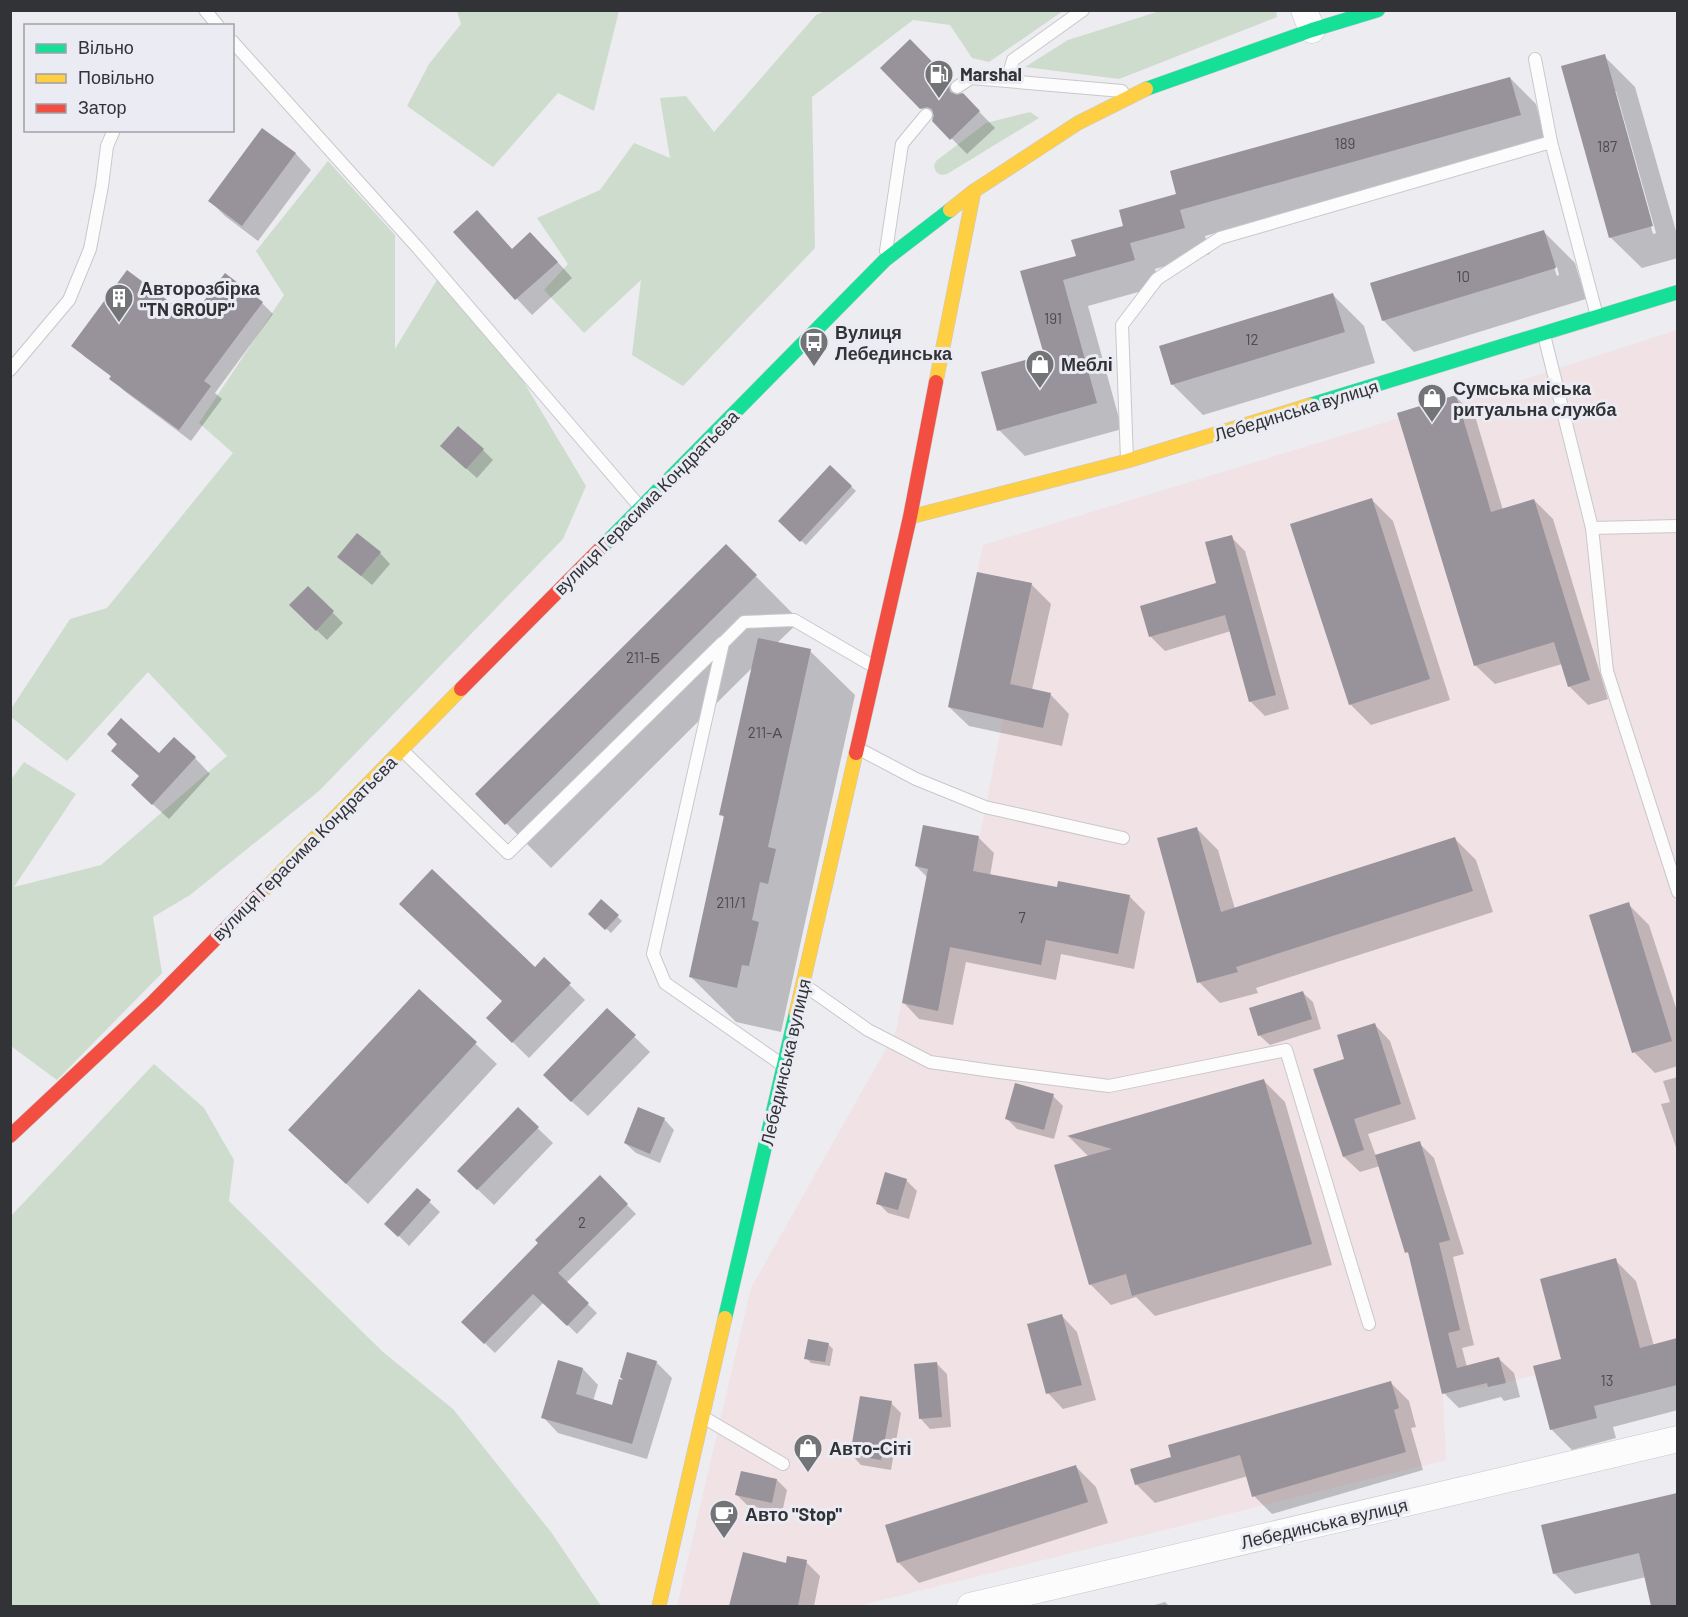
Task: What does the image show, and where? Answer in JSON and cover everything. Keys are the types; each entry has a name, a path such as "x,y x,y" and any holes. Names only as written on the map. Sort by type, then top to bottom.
{"street":[{"name":"вулиця Герасима Кондратьєва","path":"10,1136 153,1002 885,260 974,191 1078,123 1135,93 1308,20 1378,10"},
{"name":"Лебединська вулиця","path":"659,1606 877,668 910,517 974,191"},
{"name":"Лебединська вулиця","path":"910,517 1127,461 1677,292"},
{"name":"Лебединська вулиця","path":"970,1606 1677,1439"}],"lane":[{"path":"205,10 215,24"},
{"path":"1007,80 1013,60 1083,10"},
{"path":"234,43 418,248 641,508"},
{"path":"1535,59 1551,142 1597,316"},
{"path":"957,87 971,78 1135,93"},
{"path":"885,260 902,144 926,115"},
{"path":"10,370 69,300 90,249 107,146 113,132"},
{"path":"1127,461 1122,325 1157,279 1220,238 1551,142"},
{"path":"1544,334 1592,528 1607,671 1677,892"},
{"path":"1592,528 1677,526"},
{"path":"402,749 508,853 744,622 794,620 877,668"},
{"path":"723,643 653,954 665,983 784,1067"},
{"path":"858,748 916,779 985,807 1123,837"},
{"path":"803,985 867,1030 930,1062 992,1071 1109,1086 1286,1050 1369,1324"},
{"path":"702,1417 783,1464"}],"shaded area":[{"path":"1677,330 1677,1385 1594,1406 1597,1418 1550,1430 1535,1375 1488,1387 1463,1389 1443,1394 1446,1460 858,1606 677,1606 751,1288 896,1031 928,869 915,866 923,825 980,836 1003,719 948,707 983,545 1475,395"}],"green space":[{"path":"457,11 619,11 594,111 558,93 493,167 407,106 429,64 461,24"},
{"path":"825,11 1063,11 989,62 972,58 950,25 913,20 812,97 815,248 683,386 632,355 641,280 584,333 544,290 568,264 537,218 600,190 634,143 670,158 660,98 686,96 714,132 816,15"},
{"path":"1160,11 1276,11 1277,17 1119,79 1025,67 1068,40"},
{"path":"1030,112 1039,118 947,174 941,175 936,172 934,166 936,161 986,123"},
{"path":"328,161 395,235 395,349 443,270 498,339 586,486 563,539 319,791 190,895 153,917 162,973 57,1080 11,1046 10,781 24,762 76,794 14,887 101,865 227,756 148,672 67,761 11,717 11,709 70,619 107,608 233,453 199,423 284,295 256,251"},
{"path":"154,1064 204,1108 234,1160 229,1201 383,1352 453,1409 551,1532 601,1606 11,1606 11,1216"}],"building":[{"name":"Marshal","path":"910,39 951,81 950,92 957,95 963,93 980,111 950,140 932,121 934,116 932,109 927,107 920,109 880,68"},
{"path":"1605,54 1653,226 1609,238 1561,66"},
{"path":"1510,77 1521,115 1180,210 1185,228 1130,243 1135,260 1063,280 1097,403 997,431 981,372 1044,355 1020,271 1076,256 1071,240 1123,226 1119,210 1176,194 1170,171"},
{"path":"262,128 296,153 242,226 208,201"},
{"path":"477,210 512,249 530,232 558,262 515,300 453,232"},
{"path":"1544,230 1556,268 1382,321 1370,283"},
{"path":"127,270 191,318 225,273 263,302 204,381 211,386 179,430 109,379 111,376 71,346"},
{"path":"1333,293 1345,332 1171,385 1159,346"},
{"path":"1456,395 1491,512 1534,499 1590,680 1568,687 1554,642 1474,666 1397,413"},
{"path":"458,426 484,449 466,469 440,446"},
{"path":"830,465 852,486 800,542 778,521"},
{"path":"1372,498 1430,679 1349,705 1290,524"},
{"path":"357,533 381,552 361,576 337,557"},
{"path":"1232,535 1276,695 1249,702 1225,615 1149,637 1140,606 1216,583 1205,542"},
{"path":"726,544 757,575 505,825 475,794"},
{"path":"977,572 1032,583 1010,684 1051,693 1043,728 948,707"},
{"path":"308,586 334,611 316,631 289,605"},
{"path":"758,638 811,649 768,847 776,849 768,884 760,882 752,920 759,922 749,966 742,965 737,988 689,977 724,816 719,815"},
{"path":"121,718 159,753 174,737 196,757 152,805 131,785 139,776 111,751 117,744 107,734"},
{"path":"923,825 979,836 973,871 1057,887 1058,881 1130,895 1118,954 1046,940 1041,965 950,947 938,1011 902,1003 928,869 915,866"},
{"path":"1197,827 1221,912 1455,837 1473,891 1236,967 1238,972 1197,983 1157,838"},
{"path":"432,869 535,967 544,957 571,983 512,1043 486,1018 502,1001 399,904"},
{"path":"601,899 619,915 605,930 588,914"},
{"path":"1629,902 1672,1041 1632,1053 1589,915"},
{"path":"419,989 477,1042 346,1184 288,1130"},
{"path":"1303,991 1312,1019 1258,1036 1249,1008"},
{"path":"607,1008 636,1035 571,1102 543,1075"},
{"path":"1375,1023 1401,1104 1354,1119 1364,1150 1343,1157 1313,1069 1344,1059 1337,1035"},
{"path":"1264,1079 1312,1244 1132,1296 1126,1274 1089,1285 1054,1165 1112,1149 1067,1136"},
{"path":"1015,1083 1054,1094 1044,1130 1005,1119"},
{"path":"518,1107 539,1127 477,1190 457,1171"},
{"path":"638,1107 665,1118 650,1154 624,1143"},
{"path":"1420,1141 1450,1240 1439,1243 1460,1330 1448,1333 1457,1368 1499,1357 1506,1383 1488,1387 1487,1383 1442,1394 1408,1252 1405,1253 1375,1155"},
{"path":"885,1172 907,1179 898,1210 876,1204"},
{"path":"600,1175 628,1204 558,1273 589,1303 567,1326 533,1294 484,1344 461,1322 538,1243 535,1240"},
{"path":"417,1188 431,1200 398,1237 384,1224"},
{"path":"1616,1258 1640,1348 1677,1338 1677,1385 1594,1406 1597,1418 1550,1430 1533,1366 1561,1359 1540,1279"},
{"path":"1062,1314 1082,1385 1046,1394 1027,1324"},
{"path":"808,1339 829,1343 825,1362 804,1359"},
{"path":"627,1352 657,1361 632,1444 541,1418 558,1360 583,1368 576,1394 612,1405 619,1379 623,1380 620,1377"},
{"path":"937,1362 942,1417 919,1419 914,1364"},
{"path":"1391,1381 1399,1408 1394,1410 1406,1452 1252,1497 1240,1455 1135,1485 1130,1469 1171,1457 1168,1445"},
{"path":"860,1396 892,1401 881,1460 850,1455"},
{"path":"1076,1465 1088,1502 897,1563 885,1525"},
{"path":"741,1471 777,1479 772,1503 735,1495"},
{"path":"1677,1493 1677,1606 1651,1606 1639,1553 1553,1574 1541,1525"},
{"path":"743,1552 786,1563 787,1556 807,1560 798,1606 729,1606"}],"traffic: fast":[{"path":"1146,89 1312,30 1378,10"},
{"path":"602,547 885,260 950,210"},
{"path":"1310,405 1678,292"},
{"path":"725,1318 796,1013"}],"traffic: slow":[{"path":"950,210 974,191 1078,123 1146,89"},
{"path":"936,382 974,191"},
{"path":"910,517 1127,461 1310,405"},
{"path":"261,893 461,689"},
{"path":"796,1013 856,753"},
{"path":"659,1606 725,1318"}],"traffic: jam":[{"path":"856,753 910,517 936,382"},
{"path":"461,689 602,547"},
{"path":"10,1136 153,1002 261,893"}],"place":[{"name":"Marshal","path":"939,100"},
{"name":"Авторозбірка \"TN GROUP\"","path":"119,324"},
{"name":"Вулиця Лебединська","path":"814,368"},
{"name":"Меблі","path":"1040,390"},
{"name":"Сумська міська ритуальна служба","path":"1432,424"},
{"name":"Авто-Сіті","path":"808,1474"},
{"name":"Авто \"Stop\"","path":"724,1540"}]}
